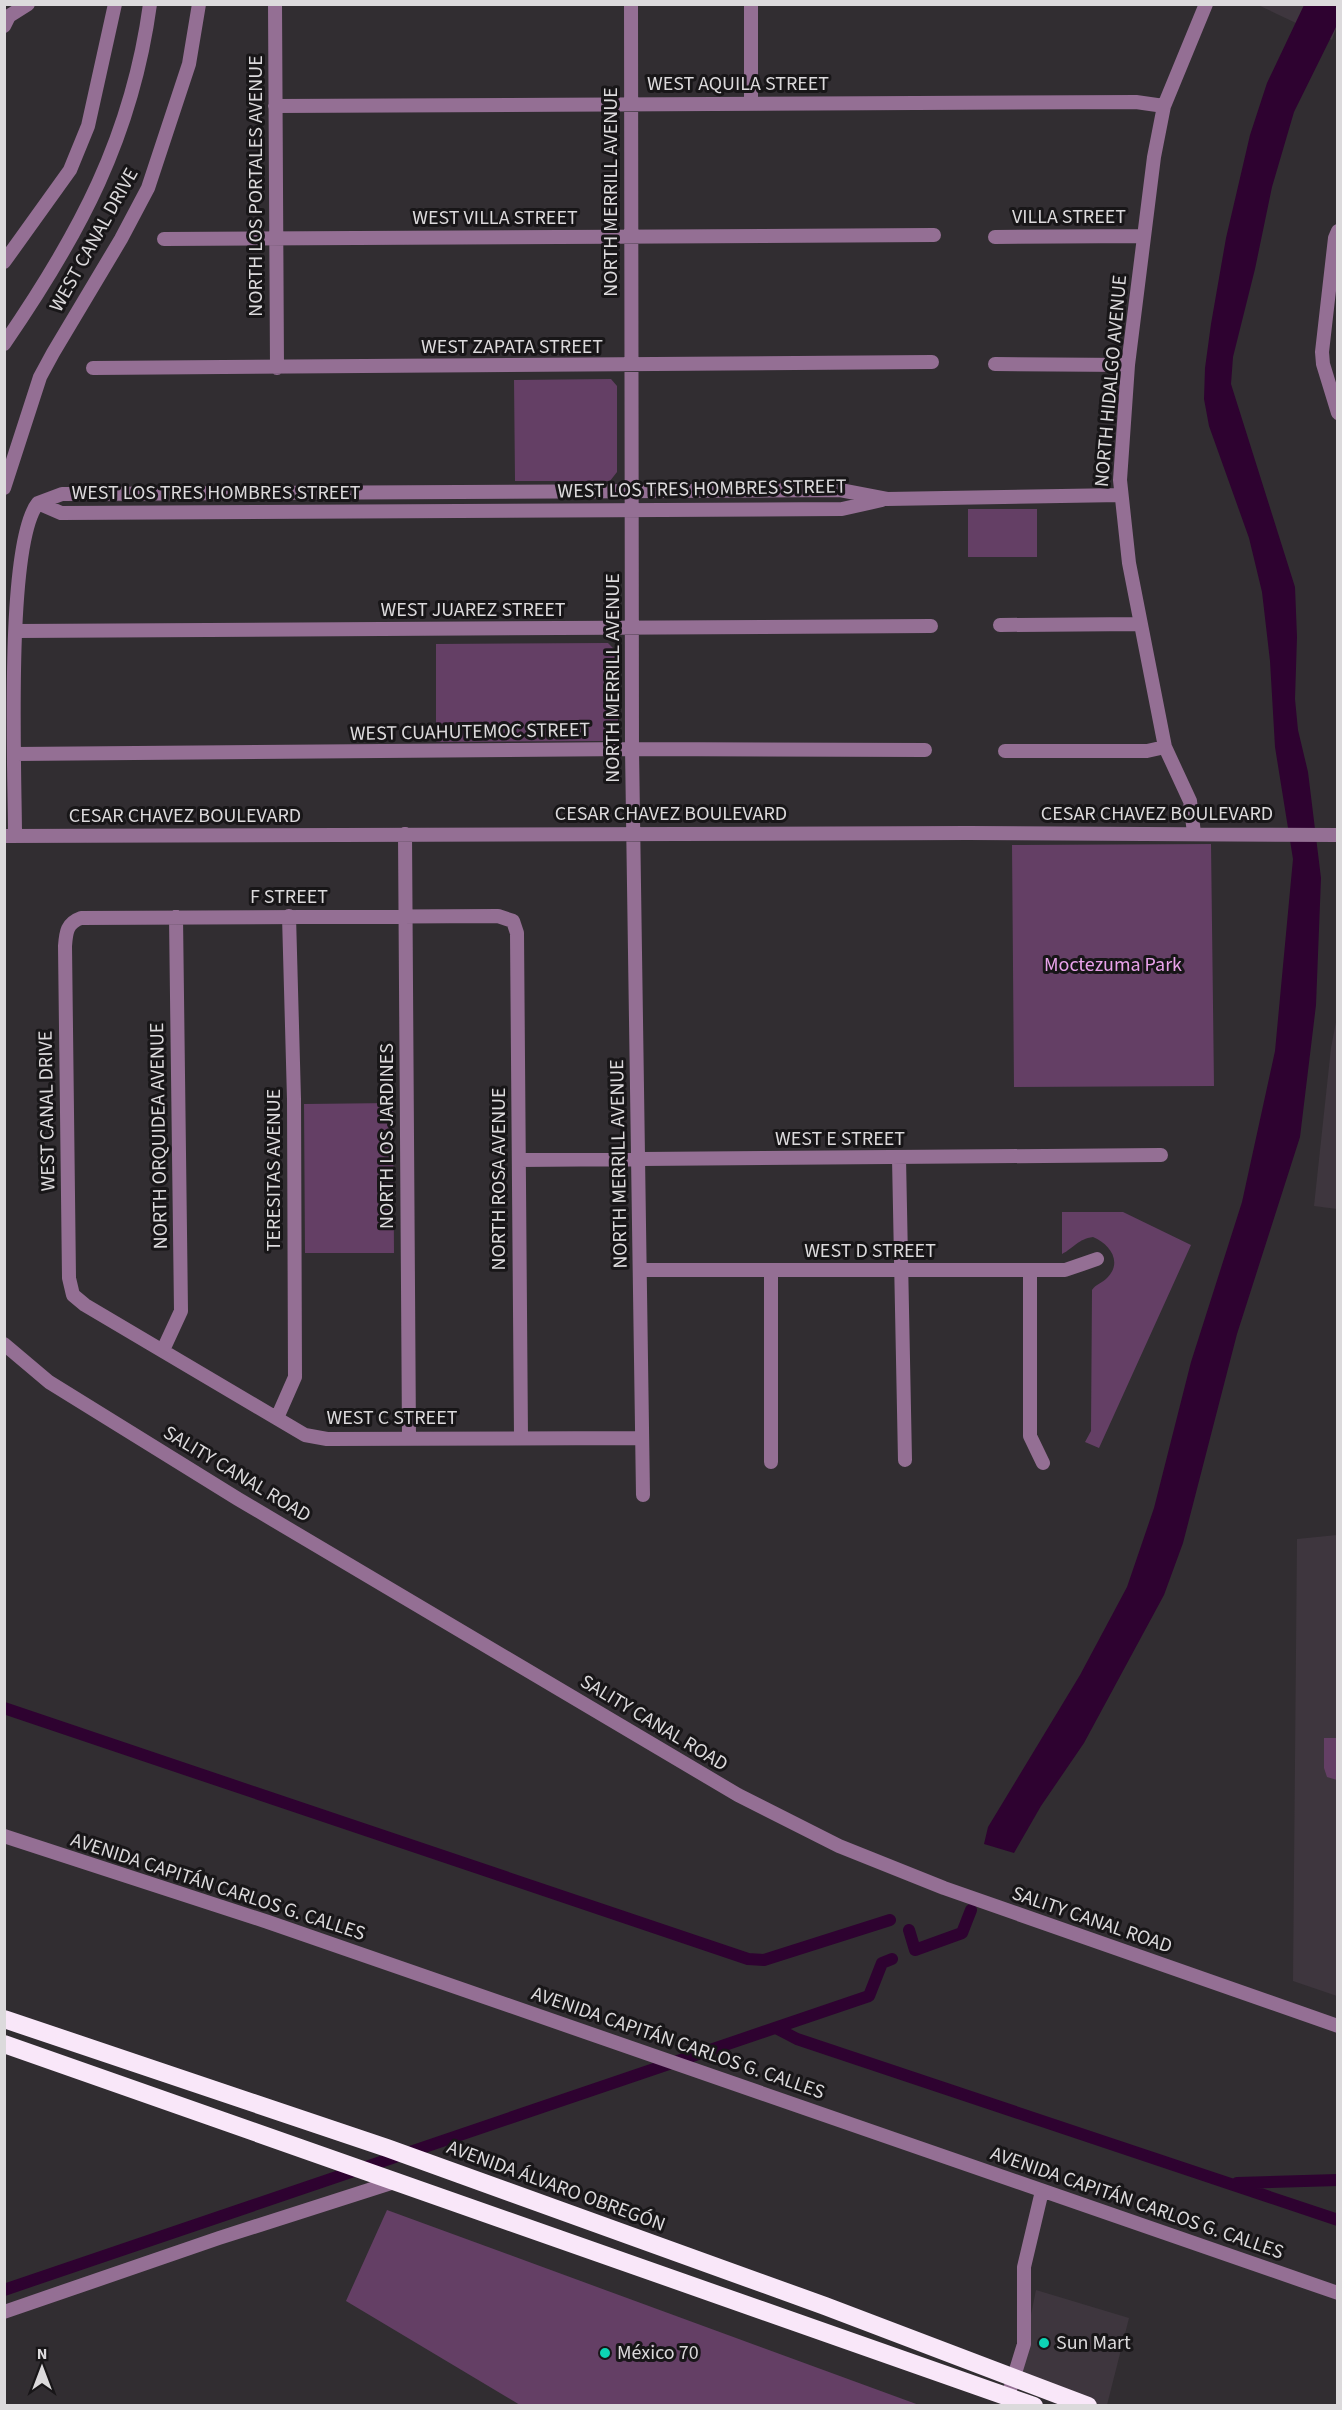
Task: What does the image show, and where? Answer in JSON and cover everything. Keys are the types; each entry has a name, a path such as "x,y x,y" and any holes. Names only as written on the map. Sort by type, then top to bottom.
{"highway":[{"name":"AVENIDA ÁLVARO OBREGÓN","path":"4,2019 387,2148 825,2306 1088,2406"},
{"path":"4,2044 1034,2406"}],"street":[{"path":"4,26 9,16 28,4"},
{"path":"4,262 70,170 88,126 115,4"},
{"path":"4,344 42,290 81,222 106,168 127,111 144,43 150,4"},
{"name":"WEST CANAL DRIVE","path":"4,488 40,377 148,188 189,64 199,4"},
{"name":"NORTH LOS PORTALES AVENUE","path":"275,4 277,368"},
{"name":"NORTH MERRILL AVENUE","path":"631,4 632,749 643,1495"},
{"path":"751,4 751,104"},
{"name":"NORTH HIDALGO AVENUE","path":"1194,833 1190,801 1165,747 1129,563 1121,495 1122,441 1128,364 1154,158 1164,106 1206,4"},
{"name":"WEST AQUILA STREET","path":"275,106 1136,102 1164,106"},
{"path":"1338,231 1335,238 1322,352 1323,364 1338,413"},
{"name":"WEST VILLA STREET","path":"165,239 934,235"},
{"name":"VILLA STREET","path":"995,237 1143,236"},
{"name":"WEST ZAPATA STREET","path":"93,368 932,362"},
{"path":"995,364 1128,364"},
{"name":"WEST LOS TRES HOMBRES STREET","path":"38,503 62,494 840,490 886,499"},
{"name":"WEST LOS TRES HOMBRES STREET","path":"38,503 61,513 842,509 886,499 1121,495"},
{"path":"10,836 15,754 16,631 21,565 28,526 38,503"},
{"path":"1000,625 1141,624"},
{"name":"WEST JUAREZ STREET","path":"16,631 931,626"},
{"path":"1005,751 1147,752 1165,747"},
{"name":"WEST CUAHUTEMOC STREET","path":"15,754 632,749 925,750"},
{"name":"CESAR CHAVEZ BOULEVARD","path":"10,836 1194,833 1332,835"},
{"name":"NORTH LOS JARDINES","path":"405,834 409,1438"},
{"name":"TERESITAS AVENUE","path":"276,1418 295,1377 294,1111 289,916"},
{"name":"F STREET","path":"68,926 81,918 498,916 513,921"},
{"name":"NORTH ORQUIDEA AVENUE","path":"163,1350 181,1311 176,917"},
{"name":"NORTH ROSA AVENUE","path":"513,921 517,933 521,1437"},
{"name":"WEST CANAL DRIVE","path":"68,926 65,946 68,1230 69,1278 74,1295"},
{"name":"WEST E STREET","path":"519,1160 1161,1155"},
{"path":"899,1158 905,1460"},
{"name":"WEST D STREET","path":"641,1270 1065,1270 1098,1259"},
{"path":"771,1270 771,1462"},
{"path":"1030,1270 1030,1436 1043,1463"},
{"name":"WEST C STREET","path":"74,1295 84,1305 305,1435 327,1438 642,1438"},
{"name":"SALITY CANAL ROAD","path":"4,1344 49,1382 228,1493 738,1795 839,1846 944,1888 1338,2026"},
{"name":"AVENIDA CAPITÁN CARLOS G. CALLES","path":"4,1836 268,1922 1338,2293"},
{"path":"4,2312 385,2179"},
{"path":"1008,2396 1024,2344 1024,2267 1042,2191"}],"shaded area":[{"path":"1258,5 1337,5 1337,25 1332,40"},
{"path":"1304,5 1337,5 1337,25 1294,112 1272,187 1233,357 1231,384 1295,587 1297,637 1295,699 1298,730 1308,772 1321,878 1316,1005 1300,1137 1237,1334 1183,1543 1164,1595 1084,1743 1041,1806 1014,1853 984,1844 988,1827 1080,1675 1127,1587 1154,1508 1191,1362 1242,1202 1275,1051 1293,859 1275,747 1270,661 1262,592 1249,538 1209,426 1204,399 1205,368 1211,324 1226,238 1250,135 1267,83"},
{"path":"1337,1017 1338,1209 1314,1206 1331,1048"},
{"path":"1337,1535 1337,1996 1293,1981 1297,1539"},
{"path":"1036,2290 1129,2318 1107,2405 1088,2405 1018,2379"}],"green space":[{"path":"611,379 617,386 617,472 610,481 515,481 514,380"},
{"path":"968,509 1037,509 1037,557 968,557"},
{"path":"608,643 618,653 618,735 609,741 436,742 436,644"},
{"name":"Moctezuma Park","path":"1211,844 1214,1086 1014,1087 1012,845"},
{"path":"393,1103 394,1253 305,1253 304,1104"},
{"path":"1062,1212 1123,1212 1191,1245 1099,1448 1085,1442 1091,1431 1092,1290 1112,1272 1114,1260 1105,1244 1093,1237 1080,1242 1062,1254"},
{"path":"1324,1738 1337,1738 1337,1780 1327,1777 1324,1768"},
{"name":"México 70","path":"387,2210 919,2405 520,2405 346,2301"}],"waterway":[{"path":"4,1708 748,1959 764,1960 890,1920"},
{"path":"909,1930 915,1950 962,1933 971,1910"},
{"path":"4,2290 869,1996 882,1963 892,1959"},
{"path":"776,2028 797,2039 1338,2220"},
{"path":"1237,2183 1338,2180"}],"place":[{"name":"Sun Mart","path":"1044,2343"},
{"name":"México 70","path":"605,2353"}]}
